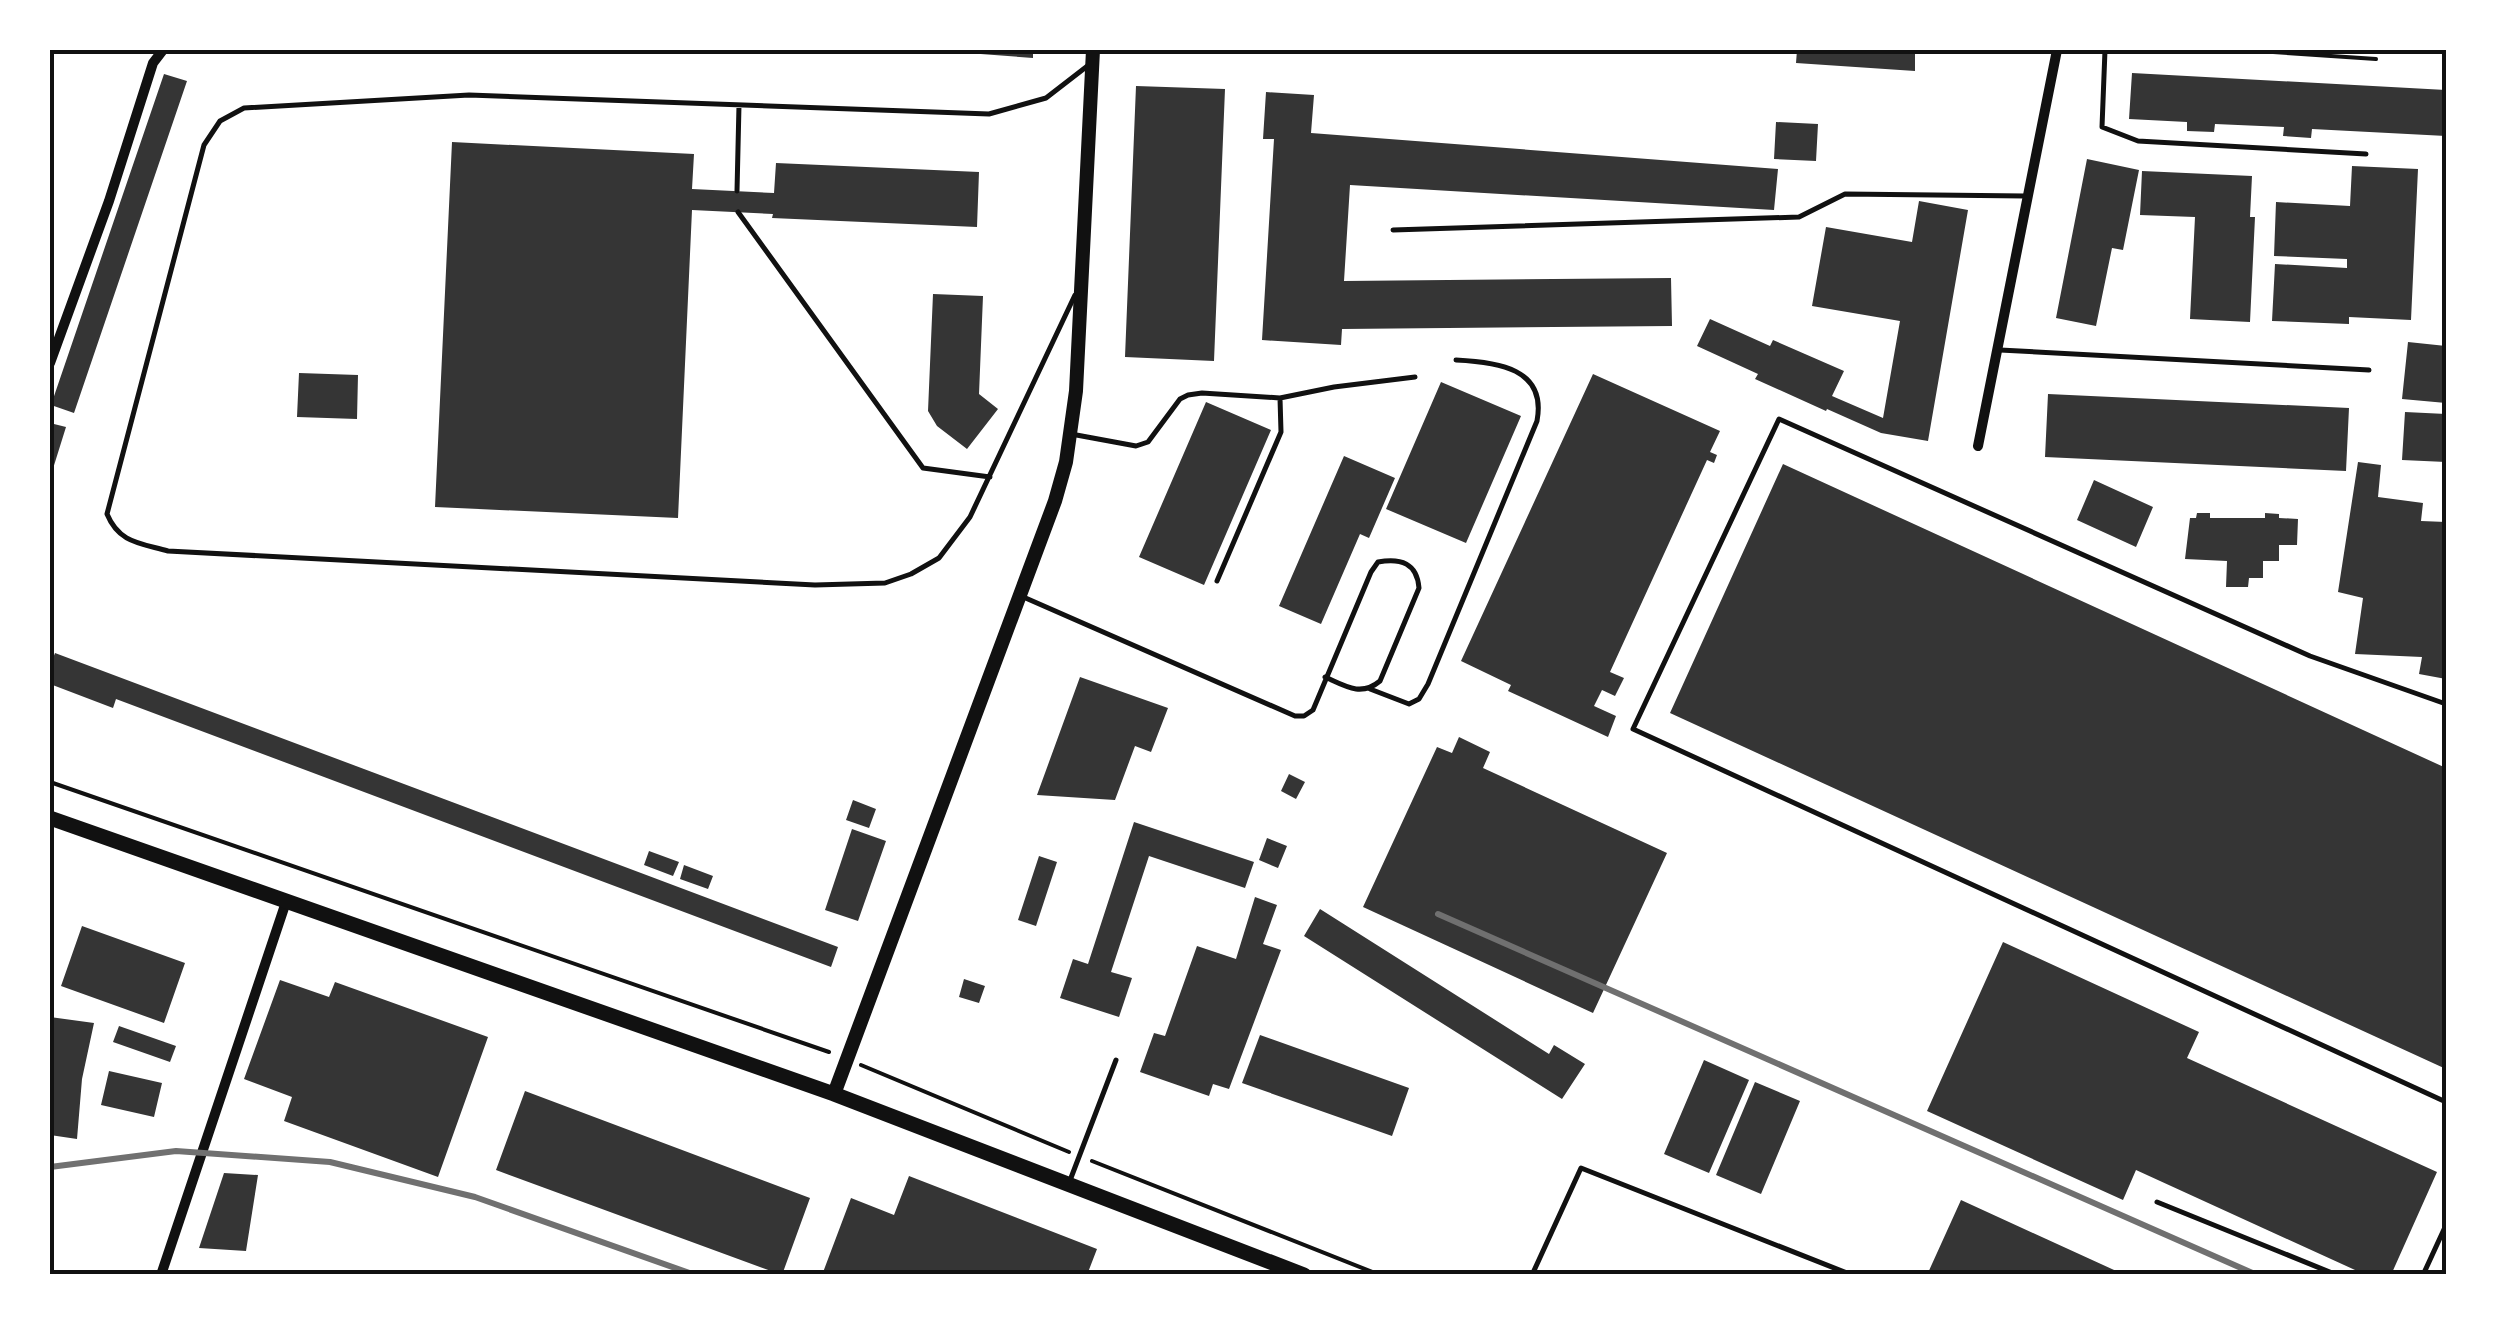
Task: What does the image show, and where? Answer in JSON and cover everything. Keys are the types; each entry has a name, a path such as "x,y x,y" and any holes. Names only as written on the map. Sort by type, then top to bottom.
{"main road":[{"path":"50,818 834,1094 1304,1275"}],"street":[{"path":"50,363 109,201 153,63 162,50"},
{"path":"1978,446 2057,50"},
{"path":"834,1094 1055,501 1071,434 1093,56"},
{"path":"160,1275 286,902"}],"lane":[{"path":"2105,50 2102,127 2138,141 2366,154"},
{"path":"1082,279 970,517 938,558 885,583 815,585 168,551 131,540 114,530 107,514 204,145 220,122 244,108 469,95 989,114 1046,98 1093,56"},
{"path":"736,191 739,105"},
{"path":"1393,230 1799,217 1845,194 2028,196"},
{"path":"738,212 923,468 990,477"},
{"path":"1997,350 2369,370"},
{"path":"1325,677 1355,691 1370,689 1409,704 1418,699 1428,684 1538,421 1537,388 1524,375 1477,361 1456,360"},
{"path":"1071,434 1136,446 1148,442 1180,399 1188,395 1280,398 1415,376"},
{"path":"1217,581 1280,432 1280,398"},
{"path":"2446,704 2310,656 1778,419 1633,729 2446,1102"},
{"path":"1018,595 1295,716 1304,716 1313,710 1371,572 1378,562 1395,559 1418,574 1420,588 1380,681 1370,689"},
{"path":"1068,1186 1116,1060"},
{"path":"1532,1275 1581,1168 1852,1275"},
{"path":"2156,1202 2337,1275"},
{"path":"2423,1275 2446,1225"}],"path":[{"path":"2243,50 2376,59"},
{"path":"50,782 847,1059 1380,1275"}],"building":[{"path":"1033,50 1033,58 967,53"},
{"path":"1797,50 1915,50 1915,71 1796,63"},
{"path":"2132,73 2446,90 2446,136 2312,129 2311,138 2283,136 2284,127 2215,124 2214,132 2187,131 2187,122 2129,119"},
{"path":"164,74 187,81 74,413 51,405"},
{"path":"1136,86 1225,89 1214,361 1125,357"},
{"path":"1266,92 1314,95 1311,133 1778,169 1774,210 1350,185 1344,281 1671,278 1672,326 1342,329 1341,345 1262,340 1274,139 1263,139"},
{"path":"1776,122 1818,124 1816,161 1774,159"},
{"path":"452,142 694,154 692,189 774,193 776,163 979,172 977,227 772,218 773,214 692,210 678,518 435,507"},
{"path":"2087,159 2139,170 2123,250 2112,248 2096,326 2056,318"},
{"path":"2352,166 2418,169 2411,320 2349,317 2349,324 2272,321 2275,264 2347,268 2347,259 2274,256 2276,202 2350,206"},
{"path":"2142,171 2252,176 2250,217 2255,217 2250,322 2190,319 2195,217 2140,215"},
{"path":"1919,201 1968,210 1928,441 1881,433 1826,411 1755,379 1758,374 1697,346 1710,319 1770,346 1773,340 1844,371 1832,396 1883,418 1900,321 1812,306 1826,227 1912,242"},
{"path":"933,294 983,296 979,394 998,409 967,449 937,426 928,411"},
{"path":"2408,342 2446,346 2446,403 2402,399"},
{"path":"299,373 358,375 357,419 297,417"},
{"path":"1593,374 1720,431 1710,452 1717,455 1714,463 1707,460 1610,672 1624,678 1615,696 1602,690 1594,706 1616,716 1608,737 1508,691 1511,685 1461,661"},
{"path":"1441,382 1521,416 1466,543 1386,509"},
{"path":"2048,394 2349,408 2346,471 2045,457"},
{"path":"1206,402 1271,430 1204,585 1139,557"},
{"path":"2405,412 2446,414 2446,462 2402,460"},
{"path":"50,423 66,427 51,475 50,475"},
{"path":"1344,456 1395,478 1369,538 1360,534 1321,624 1279,606"},
{"path":"2358,462 2381,465 2378,497 2423,503 2421,521 2446,522 2446,679 2419,674 2422,657 2355,654 2363,598 2338,592"},
{"path":"1783,464 2446,768 2446,1069 1670,713"},
{"path":"2094,480 2153,507 2136,547 2077,520"},
{"path":"2197,513 2210,513 2210,518 2265,518 2265,513 2298,519 2297,545 2279,545 2279,561 2263,561 2263,578 2249,578 2248,587 2226,587 2227,561 2185,559 2190,518 2196,518"},
{"path":"55,653 838,947 831,967 116,699 113,708 50,684"},
{"path":"1080,677 1168,708 1151,752 1135,746 1115,800 1037,795"},
{"path":"1459,737 1490,752 1483,768 1667,853 1593,1013 1363,907 1437,747 1452,753"},
{"path":"1289,774 1305,782 1296,799 1281,791"},
{"path":"853,800 876,809 869,828 846,820"},
{"path":"1134,822 1254,862 1245,888 1149,856 1111,972 1132,978 1119,1017 1060,998 1073,959 1088,964"},
{"path":"852,829 886,841 858,921 825,910"},
{"path":"1267,838 1287,846 1278,868 1259,860"},
{"path":"649,851 679,862 673,876 644,865"},
{"path":"1039,856 1057,862 1036,926 1018,920"},
{"path":"684,865 713,876 708,889 680,879"},
{"path":"1255,897 1277,905 1263,944 1281,950 1229,1089 1213,1084 1209,1096 1140,1072 1154,1033 1165,1036 1197,946 1236,959"},
{"path":"1320,909 1549,1054 1554,1045 1585,1064 1562,1099 1304,936"},
{"path":"82,926 185,963 164,1023 61,986"},
{"path":"2003,942 2199,1032 2187,1058 2437,1172 2391,1275 2366,1275 2136,1170 2123,1200 1927,1111"},
{"path":"964,979 985,986 979,1003 959,997"},
{"path":"280,980 329,997 335,982 488,1037 438,1177 284,1121 292,1097 244,1079"},
{"path":"50,1017 94,1023 82,1079 77,1139 50,1135"},
{"path":"119,1026 176,1046 170,1062 113,1042"},
{"path":"1260,1035 1409,1088 1392,1136 1242,1083"},
{"path":"1704,1060 1749,1080 1709,1173 1664,1154"},
{"path":"109,1071 162,1083 154,1117 101,1105"},
{"path":"1755,1082 1800,1101 1761,1194 1716,1175"},
{"path":"525,1091 810,1198 782,1275 496,1170"},
{"path":"224,1173 258,1175 246,1251 199,1248"},
{"path":"909,1176 1097,1249 1087,1275 822,1275 851,1198 894,1215"},
{"path":"1961,1200 2125,1275 1927,1275"}],"railway":[{"path":"1438,914 2257,1275"},
{"path":"50,1167 176,1151 330,1162 475,1197 695,1275"}]}
